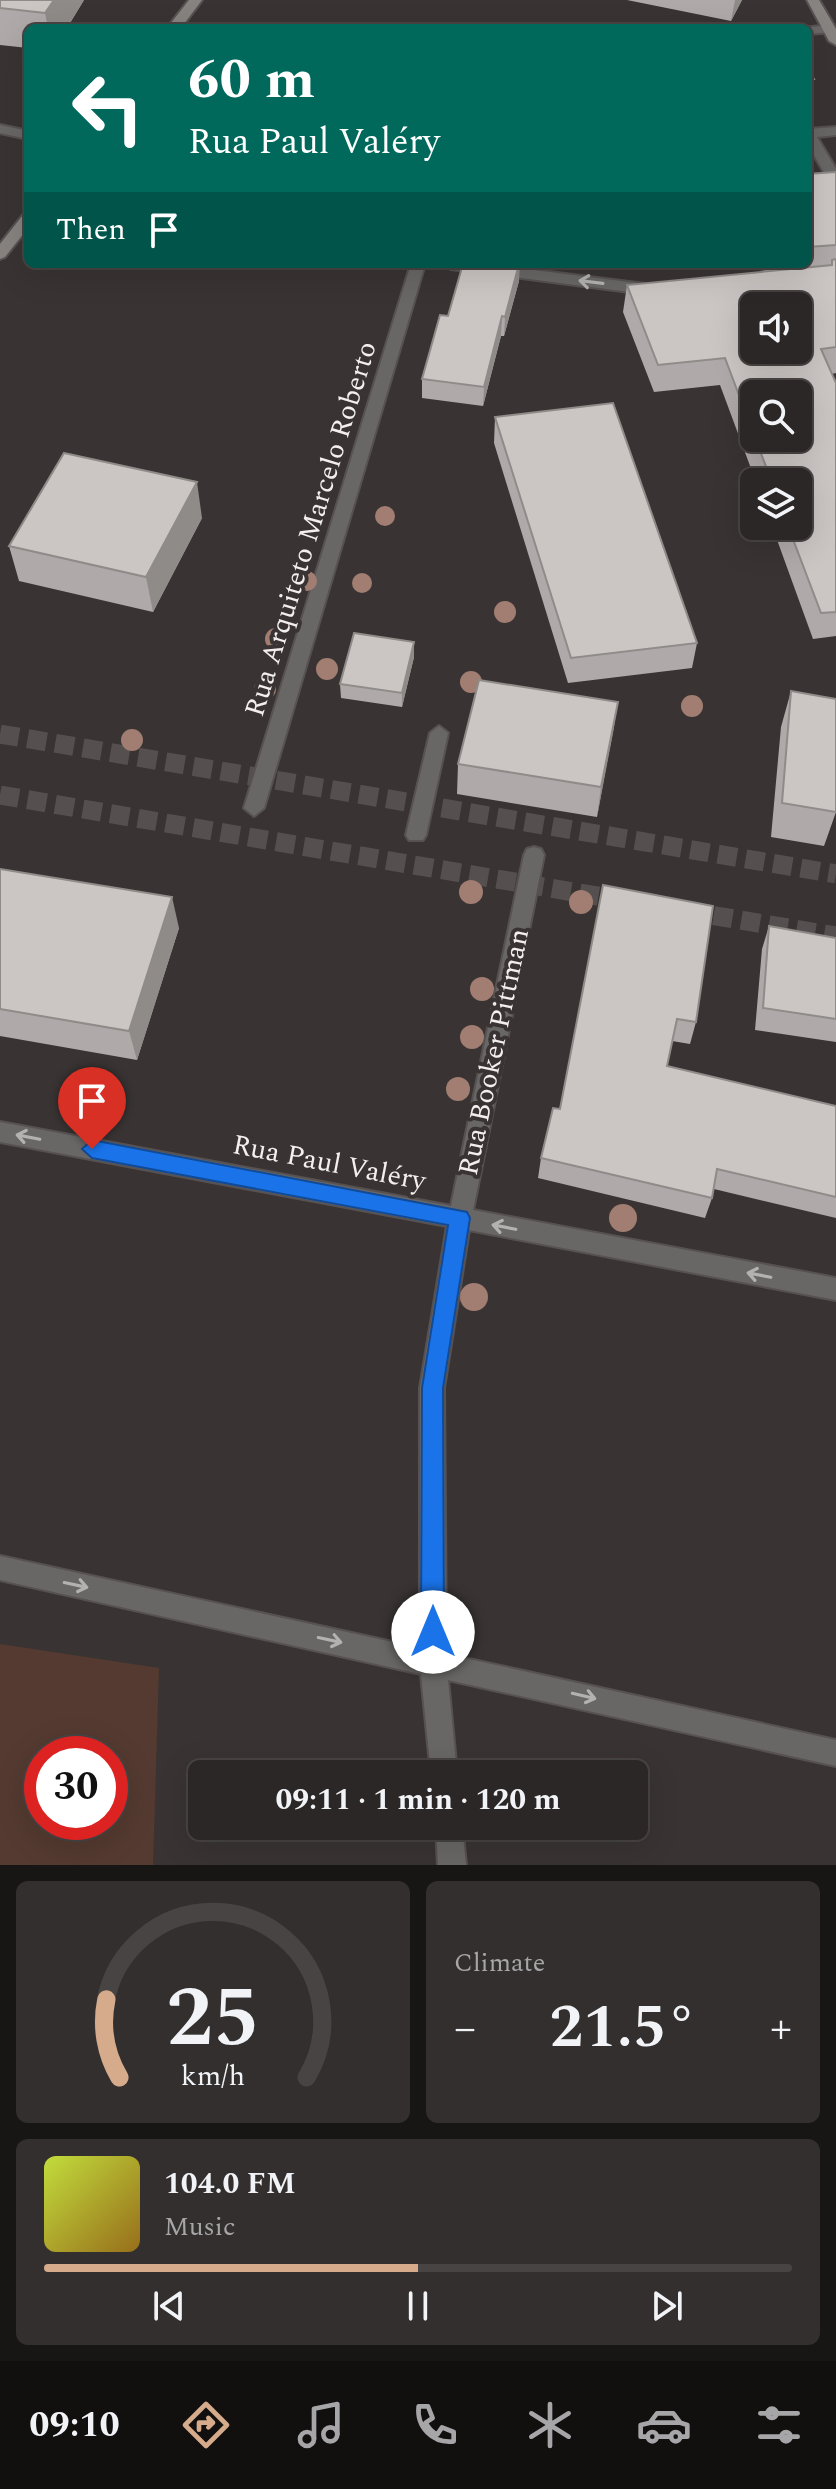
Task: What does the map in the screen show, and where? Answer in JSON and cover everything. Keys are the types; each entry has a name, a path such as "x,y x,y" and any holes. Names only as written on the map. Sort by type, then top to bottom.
{"street":[{"path":"177,24 192,0"},
{"path":"813,0 833,35"},
{"path":"812,31 833,35"},
{"path":"0,129 24,134"},
{"path":"812,134 836,131"},
{"path":"812,138 835,180 828,187 812,188"},
{"path":"819,148 836,144"},
{"path":"0,254 24,223"},
{"name":"Rua Arquiteto Marcelo Roberto","path":"254,808 417,268"},
{"path":"485,268 671,290"},
{"path":"416,835 439,733"},
{"name":"Rua Booker Pittman","path":"443,1760 433,1662 432,1388 460,1218 534,855"},
{"name":"Rua Paul Valéry","path":"0,1132 836,1289"},
{"path":"0,1568 836,1753"},
{"path":"450,1840 452,1865"}],"shaded area":[{"path":"0,1644 159,1668 153,1865 0,1865"}],"building":[{"path":"0,0 54,0 45,13 0,8"},
{"path":"836,172 836,245 812,247 812,174"},
{"path":"836,259 836,347 821,349 836,383 836,612 821,613 793,540 812,540 812,468 767,468 760,452 812,452 812,380 740,380 740,398 725,358 658,365 627,285 832,265 832,260"},
{"path":"462,268 518,268 484,387 422,379 440,315 448,316"},
{"path":"613,403 697,643 571,658 495,417"},
{"path":"64,453 197,482 146,577 9,546"},
{"path":"354,633 414,642 402,693 340,684"},
{"path":"479,680 618,702 601,787 458,764"},
{"path":"791,691 836,699 836,812 782,803"},
{"path":"0,869 172,897 129,1031 0,1009"},
{"path":"603,885 713,906 696,1022 677,1019 667,1066 836,1106 836,1197 717,1169 712,1198 541,1158 553,1108 560,1109"},
{"path":"769,926 836,938 836,1019 763,1008"}],"tunnel":[{"path":"0,734 836,874"},
{"path":"0,795 627,901"},
{"path":"686,911 836,936"}],"route":[{"path":"92,1149 460,1218 432,1388 433,1632"}]}
